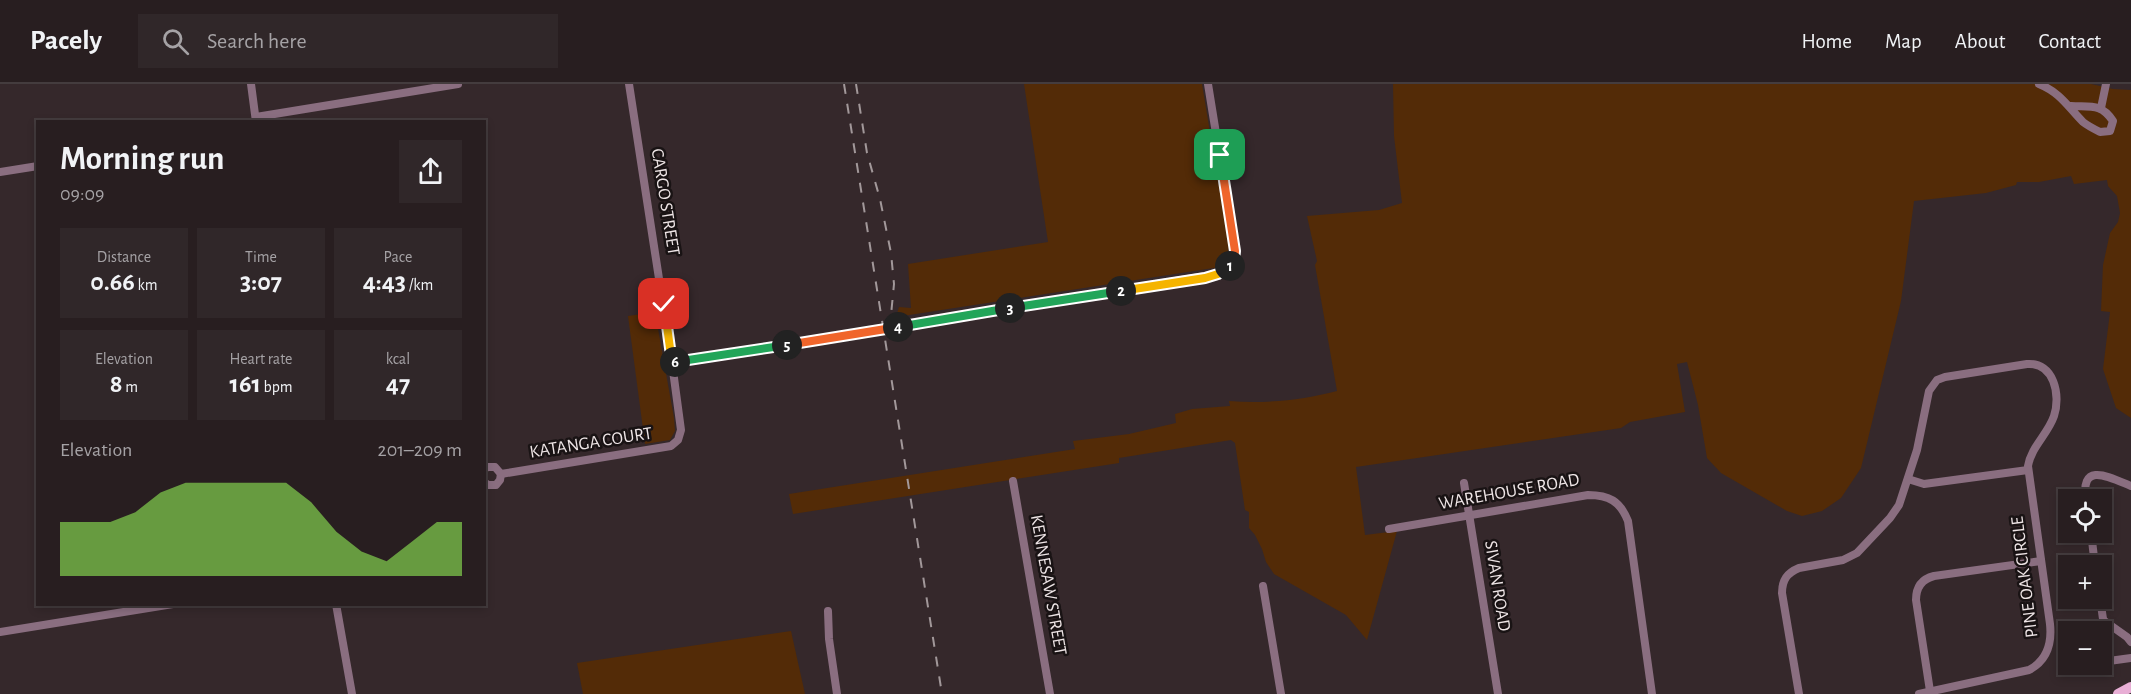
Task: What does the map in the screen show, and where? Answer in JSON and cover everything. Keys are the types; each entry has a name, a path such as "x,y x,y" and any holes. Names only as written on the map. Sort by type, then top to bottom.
{"main road":[{"path":"2118,694 2131,687"}],"street":[{"path":"251,84 256,119 458,84"},
{"name":"CARGO STREET","path":"629,84 672,363"},
{"path":"672,363 1218,274 1229,268 1234,260 1235,251 1208,84"},
{"path":"2039,84 2048,88 2071,106 2084,122 2100,132 2110,131 2113,122 2106,110 2071,106"},
{"path":"2101,108 2106,84"},
{"path":"0,172 36,166"},
{"name":"KATANGA COURT","path":"501,474 670,446 678,440 681,430 672,363"},
{"path":"1799,694 1782,593 1785,578 1793,570 1843,560 1857,553 1895,513 1920,440 1929,392 1937,380 2033,363 2043,366 2051,375 2056,408 2053,420 2032,454 2028,470 1924,484 1908,479"},
{"name":"KATANGA COURT","path":"486,468 495,467 501,474"},
{"name":"PINE OAK CIRCLE","path":"1918,694 2022,672 2041,662 2050,645 2051,632 2028,470"},
{"name":"KATANGA COURT","path":"486,484 496,485 501,474"},
{"path":"2085,489 2085,483 2094,475 2104,475 2131,486"},
{"name":"KENNESAW STREET","path":"1013,481 1050,694"},
{"name":"SIVAN ROAD","path":"1464,483 1498,694"},
{"name":"WAREHOUSE ROAD","path":"1389,529 1588,495 1608,497 1617,502 1628,521 1652,694"},
{"path":"1930,691 1916,600 1917,589 1922,582 1934,576 2041,561"},
{"path":"1263,586 1281,694"},
{"path":"0,632 161,606"},
{"path":"336,606 352,694"},
{"path":"2102,609 2109,661 2131,658"},
{"path":"828,611 829,639 837,694"},
{"path":"2103,620 2131,642"}],"shaded area":[{"path":"1024,84 1202,84 1229,247 1226,259 1220,267 896,317 899,307 911,308 908,264 1048,242"},
{"path":"1393,84 2091,84 2131,90 2131,418 2116,408 2103,369 2110,312 2101,311 2103,265 2110,233 2118,222 2120,213 2117,196 2108,186 2107,180 2074,184 2071,176 2039,182 2017,182 2016,185 1986,193 1914,201 1901,301 1861,468 1841,498 1822,511 1802,516 1787,511 1721,473 1707,458 1698,405 1687,362 1677,364 1685,412 1630,422 1621,428 1356,467 1365,535 1397,531 1367,640 1346,615 1274,574 1266,562 1255,535 1249,528 1249,512 1245,510 1235,443 1231,440 1119,458 1119,463 793,514 789,494 1075,449 1073,441 1129,434 1176,423 1175,414 1192,409 1230,406 1229,401 1284,401 1337,391 1315,265 1317,261 1307,216 1379,210 1402,203 1394,136"},
{"path":"655,312 675,431 670,440 645,444 628,316"},
{"path":"791,631 805,694 583,694 577,663"}],"railway":[{"path":"844,84 942,694"},
{"path":"856,84 867,153 880,199 891,253 894,284 889,336"}],"route":[{"path":"664,304 672,363 1205,278 1229,268 1234,260 1235,251 1220,155"}]}
